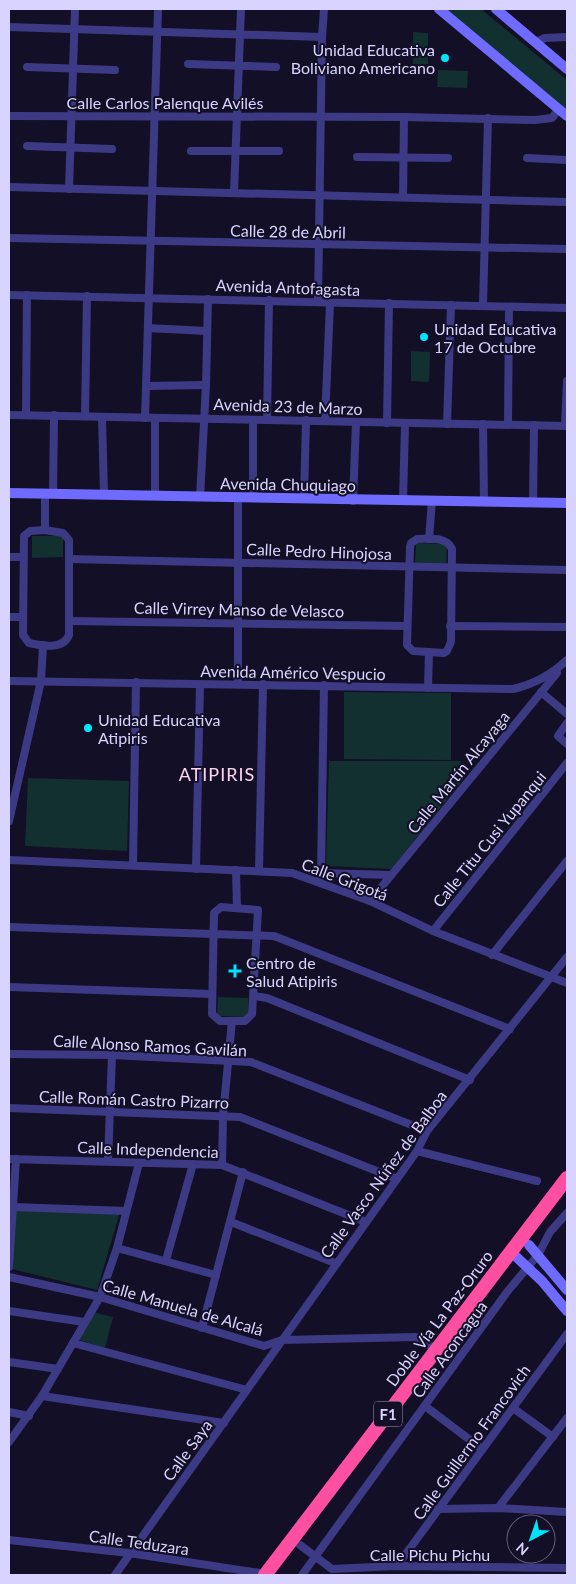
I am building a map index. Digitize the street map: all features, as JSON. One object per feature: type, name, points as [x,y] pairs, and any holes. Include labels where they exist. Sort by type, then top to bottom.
[{"type":"highway","name":"Doble Vía La Paz-Oruro","points":[[270,1575],[300,1545],[520,1259],[567,1178]]},
{"type":"highway","name":"Doble Vía La Paz-Oruro","points":[[270,1575],[436,1350],[520,1259],[533,1250],[567,1194]]},
{"type":"street","points":[[69,189],[76,9]]},
{"type":"street","points":[[145,418],[158,9]]},
{"type":"street","points":[[234,193],[241,9]]},
{"type":"street","points":[[318,302],[324,9]]},
{"type":"street","points":[[439,9],[567,116]]},
{"type":"street","points":[[496,9],[567,69]]},
{"type":"street","points":[[9,27],[322,37]]},
{"type":"street","points":[[536,42],[544,38],[567,37]]},
{"type":"street","points":[[188,64],[276,67]]},
{"type":"street","points":[[27,67],[115,70]]},
{"type":"street","name":"Calle Carlos Palenque Avilés","points":[[9,116],[154,115],[544,120],[552,118],[559,109]]},
{"type":"street","points":[[403,197],[404,117]]},
{"type":"street","points":[[483,306],[488,118]]},
{"type":"street","points":[[27,146],[71,146],[112,149]]},
{"type":"street","points":[[191,151],[279,151]]},
{"type":"street","points":[[357,156],[448,158]]},
{"type":"street","points":[[527,158],[567,160]]},
{"type":"street","points":[[9,187],[567,202]]},
{"type":"street","name":"Calle 28 de Abril","points":[[9,238],[567,249]]},
{"type":"street","name":"Avenida Antofagasta","points":[[9,295],[567,308]]},
{"type":"street","points":[[26,415],[27,295]]},
{"type":"street","points":[[85,416],[87,296]]},
{"type":"street","points":[[200,497],[208,299]]},
{"type":"street","points":[[266,420],[269,300]]},
{"type":"street","points":[[325,420],[330,303]]},
{"type":"street","points":[[387,423],[389,303]]},
{"type":"street","points":[[447,424],[451,305]]},
{"type":"street","points":[[508,424],[510,307]]},
{"type":"street","points":[[148,328],[206,330]]},
{"type":"street","points":[[566,426],[567,381]]},
{"type":"street","points":[[146,386],[206,385]]},
{"type":"street","name":"Avenida 23 de Marzo","points":[[9,415],[566,426]]},
{"type":"street","points":[[45,530],[54,415]]},
{"type":"street","points":[[102,417],[104,494]]},
{"type":"street","points":[[155,418],[155,495]]},
{"type":"street","points":[[253,420],[253,498]]},
{"type":"street","points":[[304,499],[306,420]]},
{"type":"street","points":[[353,500],[356,422]]},
{"type":"street","points":[[403,501],[405,424]]},
{"type":"street","points":[[484,424],[484,501]]},
{"type":"street","points":[[533,502],[534,425]]},
{"type":"street","name":"Avenida Chuquiago","points":[[9,493],[567,503]]},
{"type":"street","points":[[238,497],[238,684]]},
{"type":"street","points":[[429,539],[432,501]]},
{"type":"street","points":[[30,531],[58,531],[66,535],[69,545],[69,635],[64,642],[57,646],[29,643],[24,639],[22,557],[24,536],[30,531]]},
{"type":"street","points":[[429,539],[442,540],[450,544],[452,549],[451,642],[447,651],[429,652],[409,649],[407,646],[408,568],[411,543],[417,540],[429,539]]},
{"type":"street","points":[[9,557],[22,557]]},
{"type":"street","name":"Calle Pedro Hinojosa","points":[[69,559],[451,569],[567,570]]},
{"type":"street","points":[[9,617],[23,617]]},
{"type":"street","name":"Calle Virrey Manso de Velasco","points":[[70,621],[407,626]]},
{"type":"street","points":[[450,626],[567,627]]},
{"type":"street","points":[[9,821],[41,681],[43,645]]},
{"type":"street","points":[[428,688],[429,652]]},
{"type":"street","name":"Avenida Américo Vespucio","points":[[9,681],[514,689],[530,686],[544,678],[567,660]]},
{"type":"street","name":"Calle Martín Alcayaga","points":[[370,901],[567,660]]},
{"type":"street","points":[[133,864],[136,682]]},
{"type":"street","points":[[259,871],[263,684]]},
{"type":"street","points":[[196,869],[200,685]]},
{"type":"street","points":[[324,685],[319,877],[391,875]]},
{"type":"street","points":[[542,692],[567,714]]},
{"type":"street","points":[[567,723],[558,736],[567,744]]},
{"type":"street","name":"Calle Titu Cusi Yupanqui","points":[[433,932],[567,763]]},
{"type":"street","name":"Calle Grigotá","points":[[9,860],[133,864],[292,873],[319,877],[433,932],[567,983]]},
{"type":"street","points":[[492,954],[567,861]]},
{"type":"street","points":[[236,870],[236,908]]},
{"type":"street","points":[[221,907],[236,908],[258,910],[254,996],[250,1018],[245,1021],[220,1021],[214,1018],[212,994],[213,934],[216,910],[221,907]]},
{"type":"street","points":[[9,927],[274,936],[510,1030]]},
{"type":"street","name":"Calle Vasco Núñez de Balboa","points":[[282,1340],[335,1263],[397,1180],[417,1151],[427,1131],[567,958]]},
{"type":"street","points":[[9,987],[212,994]]},
{"type":"street","points":[[254,996],[267,998],[470,1080]]},
{"type":"street","points":[[222,1165],[223,1116],[232,1021]]},
{"type":"street","name":"Calle Alonso Ramos Gavilán","points":[[9,1054],[112,1055],[250,1062],[427,1131]]},
{"type":"street","points":[[108,1161],[112,1055]]},
{"type":"street","name":"Calle Román Castro Pizarro","points":[[9,1108],[240,1117],[397,1180]]},
{"type":"street","points":[[417,1151],[537,1181]]},
{"type":"street","points":[[9,1267],[13,1207],[13,1159]]},
{"type":"street","name":"Calle Independencia","points":[[13,1159],[222,1165],[366,1222]]},
{"type":"street","points":[[9,1442],[42,1396],[100,1297],[117,1248],[139,1163]]},
{"type":"street","points":[[166,1260],[193,1164]]},
{"type":"street","points":[[202,1328],[243,1172]]},
{"type":"street","points":[[13,1207],[126,1211]]},
{"type":"street","points":[[567,1213],[533,1250],[567,1290]]},
{"type":"street","points":[[231,1222],[335,1263]]},
{"type":"street","points":[[117,1248],[216,1275]]},
{"type":"street","points":[[520,1259],[567,1311]]},
{"type":"street","name":"Calle Aconcagua","points":[[302,1575],[507,1292],[520,1259]]},
{"type":"street","name":"Calle Manuela de Alcalá","points":[[9,1277],[100,1297],[264,1346],[282,1340],[416,1337],[436,1350]]},
{"type":"street","points":[[9,1310],[84,1322]]},
{"type":"street","name":"Calle Guillermo Francovich","points":[[397,1566],[567,1334]]},
{"type":"street","name":"Calle Saya","points":[[115,1575],[282,1340]]},
{"type":"street","points":[[73,1343],[247,1390]]},
{"type":"street","points":[[9,1362],[58,1369]]},
{"type":"street","points":[[42,1396],[224,1423]]},
{"type":"street","points":[[425,1406],[482,1450]]},
{"type":"street","points":[[513,1408],[553,1437]]},
{"type":"street","points":[[9,1412],[29,1416]]},
{"type":"street","points":[[498,1508],[567,1418]]},
{"type":"street","points":[[438,1509],[498,1508],[567,1512]]},
{"type":"street","name":"Calle Teduzara","points":[[9,1540],[129,1553],[270,1575]]},
{"type":"street","name":"Calle Pichu Pichu","points":[[300,1545],[332,1569],[397,1566],[492,1572],[544,1572],[567,1568]]},
{"type":"street","points":[[216,1575],[222,1567]]},
{"type":"street","points":[[436,1567],[436,1575]]},
{"type":"green space","points":[[446,9],[481,9],[567,80],[567,110]]},
{"type":"green space","points":[[413,32],[428,33],[428,64],[413,64]]},
{"type":"green space","points":[[438,70],[468,71],[467,88],[437,87]]},
{"type":"green space","points":[[411,351],[430,352],[429,382],[411,381]]},
{"type":"green space","points":[[32,536],[63,536],[63,557],[32,558]]},
{"type":"green space","points":[[416,543],[447,544],[446,564],[415,564]]},
{"type":"green space","points":[[344,692],[451,693],[451,760],[344,759]]},
{"type":"green space","points":[[329,761],[460,761],[465,777],[391,869],[326,866]]},
{"type":"green space","points":[[28,778],[129,781],[127,851],[25,846]]},
{"type":"green space","points":[[218,997],[248,998],[248,1017],[217,1016]]},
{"type":"green space","points":[[16,1210],[120,1212],[97,1290],[12,1269]]},
{"type":"green space","points":[[92,1312],[113,1317],[105,1348],[76,1339]]},
{"type":"place","name":"Unidad Educativa Boliviano Americano","points":[[445,58]]},
{"type":"place","name":"Unidad Educativa 17 de Octubre","points":[[424,337]]},
{"type":"place","name":"Unidad Educativa Atipiris","points":[[88,728]]},
{"type":"place","name":"Centro de Salud Atipiris","points":[[235,971]]},
{"type":"district","name":"ATIPIRIS","points":[[217,774]]}]
